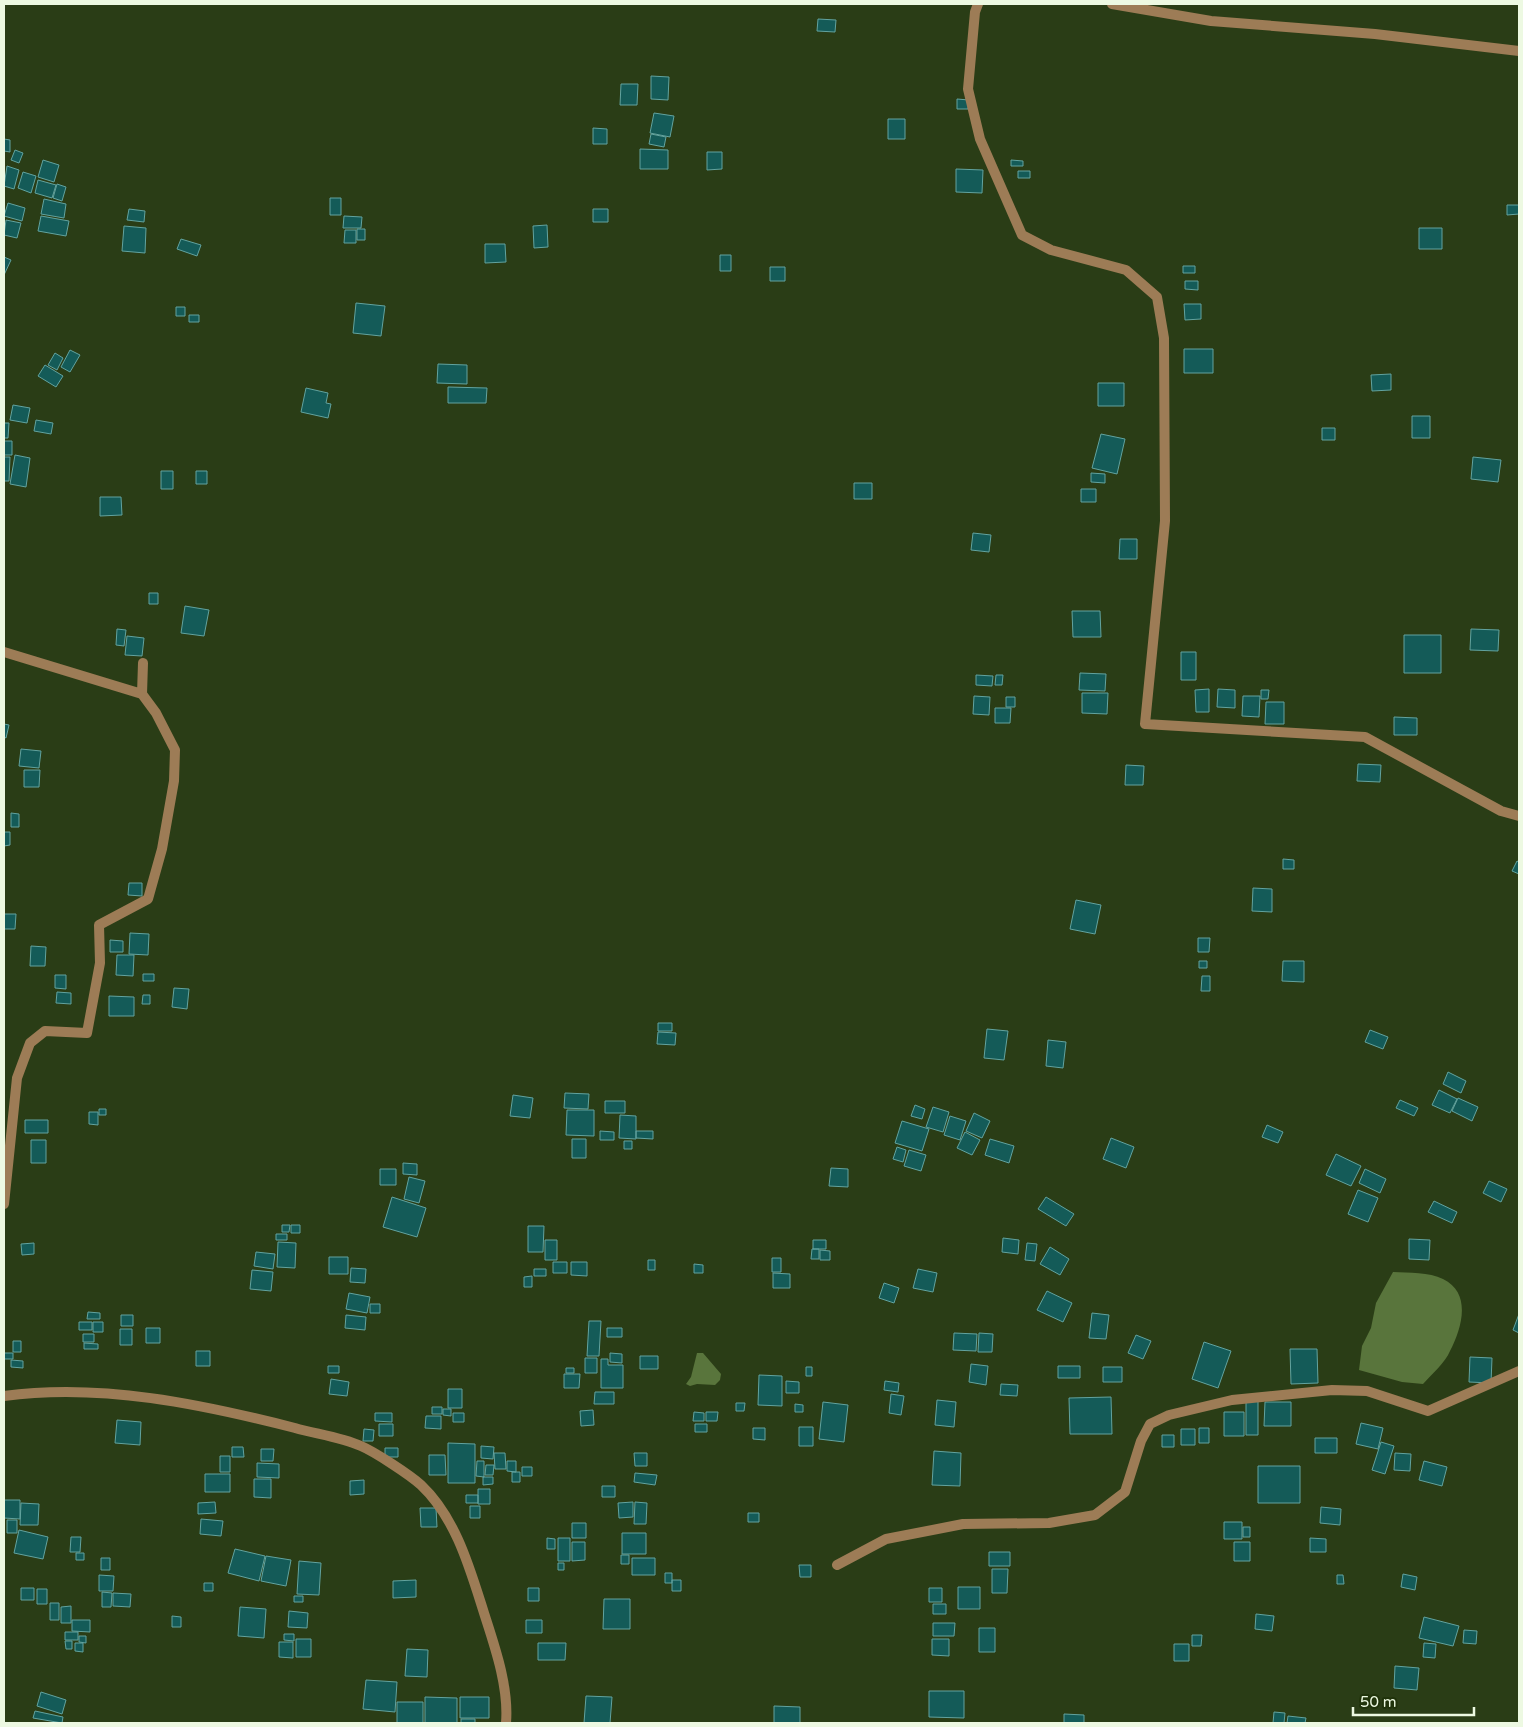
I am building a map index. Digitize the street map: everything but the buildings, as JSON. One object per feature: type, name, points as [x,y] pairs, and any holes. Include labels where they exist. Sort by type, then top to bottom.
[{"type":"street","points":[[978,4],[975,12],[968,89],[980,139],[1022,235],[1051,250],[1126,270],[1157,298],[1164,338],[1165,521],[1145,724],[1365,737],[1501,811],[1519,816]]},
{"type":"street","points":[[1112,4],[1211,21],[1376,34],[1519,51]]},
{"type":"street","points":[[4,652],[142,694],[156,713],[175,750],[174,781],[160,858],[148,900],[99,926],[100,963],[87,1033],[45,1031],[30,1043],[17,1078],[4,1204]]},
{"type":"street","points":[[142,694],[143,663]]},
{"type":"street","points":[[837,1565],[886,1539],[963,1524],[1049,1523],[1095,1516],[1125,1492],[1141,1441],[1150,1424],[1169,1414],[1232,1400],[1332,1390],[1366,1391],[1428,1410],[1519,1371]]},
{"type":"street","points":[[4,1396],[37,1393],[151,1397],[273,1422],[361,1446],[376,1455],[420,1484],[439,1504],[467,1559],[494,1644],[508,1707],[506,1723]]},
{"type":"shaded area","points":[[1393,1272],[1425,1274],[1443,1279],[1452,1285],[1458,1293],[1461,1302],[1461,1322],[1448,1355],[1423,1384],[1402,1382],[1359,1370],[1362,1346],[1371,1328],[1376,1303]]},
{"type":"shaded area","points":[[697,1353],[703,1353],[721,1374],[720,1380],[715,1385],[697,1384],[690,1386],[686,1384],[691,1377]]}]
